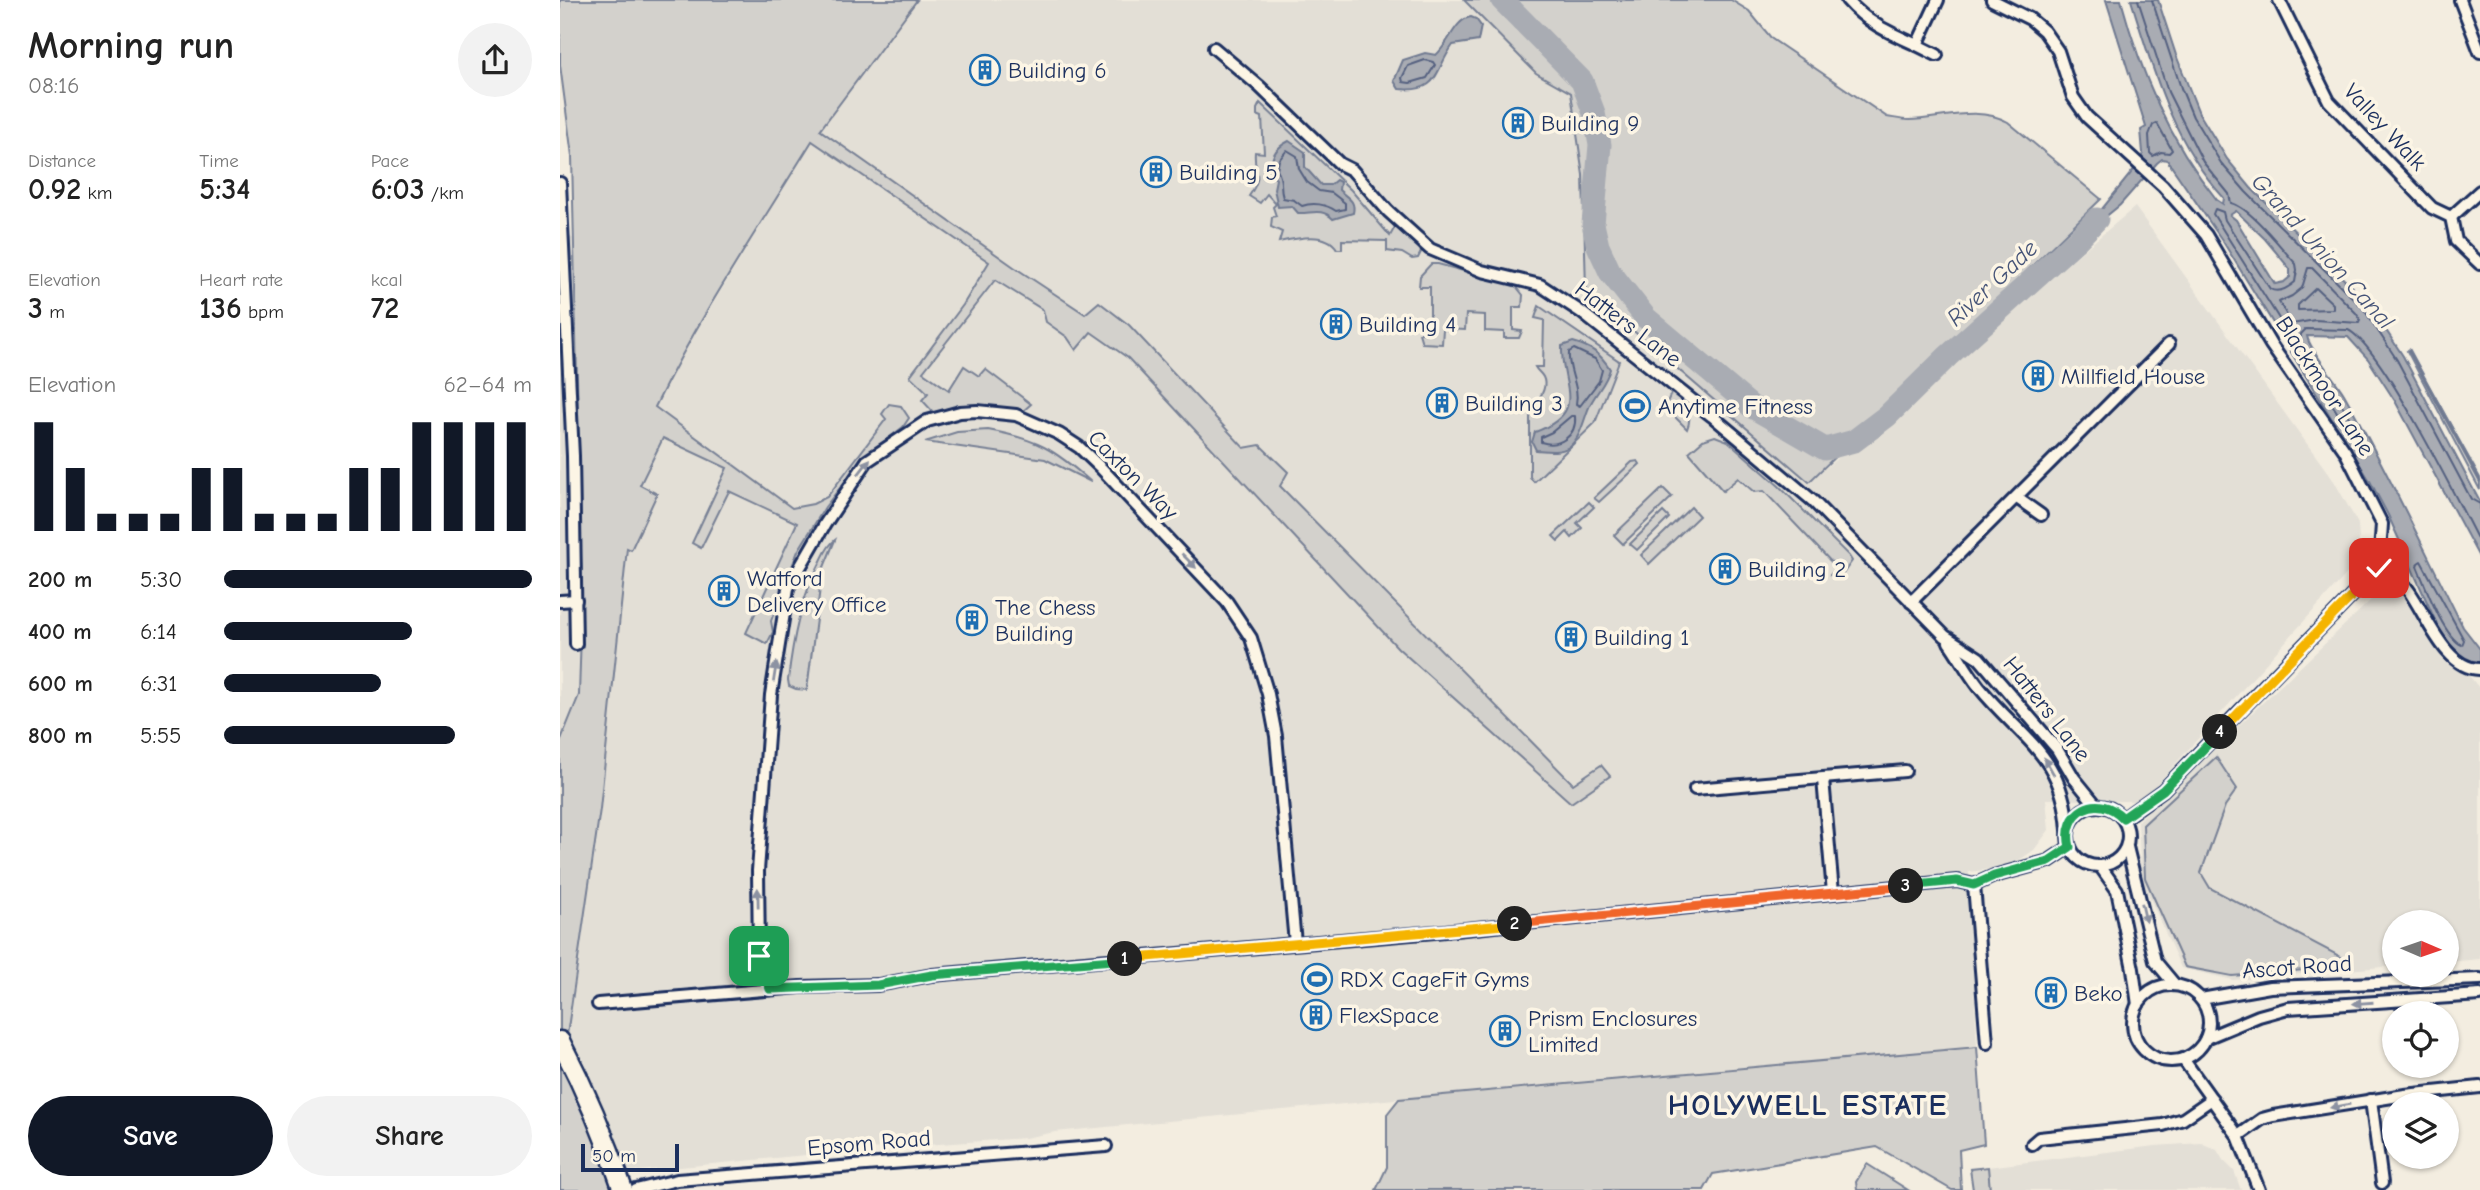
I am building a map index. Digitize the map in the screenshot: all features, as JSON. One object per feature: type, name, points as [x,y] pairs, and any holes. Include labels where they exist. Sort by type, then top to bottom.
[{"type":"main road","points":[[560,1041],[606,1141],[623,1190]]},
{"type":"street","points":[[1847,0],[1859,15],[1877,27],[1937,55]]},
{"type":"street","points":[[1917,46],[1938,0]]},
{"type":"street","name":"Blackmoor Lane","points":[[1992,0],[2030,19],[2053,41],[2073,97],[2087,117],[2163,186],[2206,235],[2271,345],[2346,451],[2382,524],[2379,568]]},
{"type":"street","name":"Valley Walk","points":[[2279,0],[2329,101],[2432,208],[2451,217]]},
{"type":"street","points":[[2460,0],[2480,52]]},
{"type":"street","name":"Hatters Lane","points":[[1214,48],[1259,86],[1340,164],[1352,170],[1388,211],[1430,249],[1482,271],[1540,285],[1581,312],[1712,416],[1813,501],[1945,636],[1979,658],[2057,749],[2074,778],[2096,806]]},
{"type":"street","points":[[560,183],[572,416],[576,644]]},
{"type":"street","points":[[2480,191],[2451,217],[2456,241],[2480,264]]},
{"type":"street","points":[[1911,602],[2169,344]]},
{"type":"street","name":"Caxton Way","points":[[770,989],[759,956],[758,871],[771,695],[788,588],[825,524],[867,461],[927,421],[977,411],[1016,415],[1059,434],[1079,447],[1197,568],[1227,602],[1251,638],[1268,694],[1276,736],[1295,943]]},
{"type":"street","points":[[2017,498],[2041,515]]},
{"type":"street","points":[[2123,818],[2163,790],[2379,568],[2406,587],[2428,627],[2458,662],[2477,669]]},
{"type":"street","points":[[560,601],[576,600]]},
{"type":"street","points":[[1945,636],[1978,686],[2032,741],[2048,762],[2066,806],[2070,847],[2082,862],[2100,866],[2116,861],[2127,847]]},
{"type":"street","points":[[1695,789],[1905,771]]},
{"type":"street","points":[[1823,779],[1833,893]]},
{"type":"street","points":[[2068,830],[2082,809],[2109,807],[2123,818],[2129,834],[2127,847],[2155,961],[2175,985]]},
{"type":"street","points":[[598,1004],[770,989],[878,985],[932,975],[1409,934],[1957,881],[1974,885],[1994,876],[2049,861],[2070,847]]},
{"type":"street","points":[[2100,866],[2117,890],[2138,1005],[2134,1027],[2137,1039],[2145,1050],[2165,1060],[2183,1059],[2198,1049],[2206,1038],[2209,1017],[2201,999],[2188,988],[2164,985],[2152,990],[2138,1005]]},
{"type":"street","points":[[1974,885],[1987,1042]]},
{"type":"street","name":"Ascot Road","points":[[2201,999],[2270,987],[2480,979]]},
{"type":"street","name":"Ascot Road","points":[[2206,1038],[2259,1016],[2288,1008],[2480,995]]},
{"type":"street","points":[[2183,1059],[2238,1136],[2259,1190]]},
{"type":"street","points":[[2238,1136],[2262,1119],[2371,1100],[2480,1087]]},
{"type":"street","points":[[2032,1144],[2039,1138],[2163,1125],[2183,1119],[2212,1099]]},
{"type":"street","points":[[2371,1100],[2382,1183]]},
{"type":"street","name":"Epsom Road","points":[[636,1190],[677,1180],[1106,1146]]},
{"type":"shaded area","points":[[560,0],[917,0],[820,130],[1085,314],[1099,302],[1129,325],[1244,448],[1260,445],[1288,472],[1280,486],[1573,784],[1601,765],[1610,776],[1571,803],[1398,648],[1128,358],[1091,332],[1076,350],[1067,337],[1046,322],[1043,310],[995,280],[923,372],[949,390],[964,366],[979,376],[985,369],[1031,404],[1022,412],[934,413],[922,400],[928,393],[910,376],[963,305],[989,262],[812,141],[710,306],[655,407],[792,508],[813,504],[827,497],[886,419],[882,414],[889,404],[901,406],[909,418],[903,427],[864,457],[825,507],[798,551],[771,621],[773,632],[767,644],[746,633],[797,523],[729,491],[701,548],[692,543],[727,468],[663,438],[640,485],[657,494],[631,550],[627,548],[600,809],[566,1042],[560,1053],[560,742],[579,695],[582,600],[572,156],[560,65]]},
{"type":"shaded area","points":[[917,0],[1464,0],[1536,73],[1571,93],[1583,175],[1809,482],[2135,207],[2334,481],[2358,524],[2360,559],[2149,793],[2134,801],[2046,799],[2049,830],[2034,850],[2009,867],[1969,872],[1977,1047],[1508,1088],[1055,1132],[1025,1138],[868,1149],[629,1172],[566,1042],[600,809],[638,442],[672,372],[811,141]]},
{"type":"shaded area","points":[[1464,0],[1731,0],[1749,11],[1772,39],[1887,117],[1909,120],[1985,114],[1997,117],[2008,122],[2101,199],[1809,482],[1586,290],[1583,175],[1571,93],[1536,73]]},
{"type":"shaded area","points":[[1260,103],[1351,190],[1390,236],[1396,225],[1418,246],[1421,252],[1418,258],[1412,259],[1402,253],[1387,251],[1387,241],[1342,240],[1342,249],[1337,249],[1332,243],[1319,238],[1279,242],[1282,232],[1271,227],[1272,217],[1276,216],[1273,207],[1276,204],[1267,194],[1260,203],[1249,196],[1257,178],[1255,152],[1264,153],[1262,117],[1257,115]]},
{"type":"shaded area","points":[[560,236],[573,238],[582,600],[579,695],[560,742]]},
{"type":"shaded area","points":[[1431,264],[1515,285],[1523,295],[1522,307],[1513,307],[1513,330],[1522,331],[1519,338],[1504,338],[1504,332],[1485,331],[1485,315],[1466,314],[1465,330],[1443,329],[1442,344],[1422,343],[1419,333],[1430,333],[1430,287],[1419,287],[1420,276]]},
{"type":"shaded area","points":[[1539,306],[1619,361],[1595,423],[1534,482],[1530,477],[1530,417],[1545,382],[1535,367],[1543,367],[1544,320],[1535,318]]},
{"type":"shaded area","points":[[2409,350],[2480,478],[2480,490],[2407,351]]},
{"type":"shaded area","points":[[1672,391],[1681,399],[1689,413],[1687,429],[1665,407]]},
{"type":"shaded area","points":[[988,430],[1020,437],[1044,447],[1091,482],[1045,459],[925,442],[957,432]]},
{"type":"shaded area","points":[[1715,436],[1728,441],[1779,486],[1849,556],[1852,561],[1842,575],[1835,578],[1830,575],[1837,568],[1764,491],[1754,492],[1738,478],[1723,491],[1689,452],[1703,440]]},
{"type":"shaded area","points":[[1638,461],[1640,464],[1599,502],[1594,498],[1632,462]]},
{"type":"shaded area","points":[[1663,488],[1672,497],[1623,544],[1614,535]]},
{"type":"shaded area","points":[[1589,502],[1594,507],[1577,523],[1582,528],[1572,538],[1567,532],[1558,541],[1553,536]]},
{"type":"shaded area","points":[[1691,507],[1699,516],[1649,564],[1641,555]]},
{"type":"shaded area","points":[[1663,512],[1669,518],[1637,550],[1630,544]]},
{"type":"shaded area","points":[[835,540],[822,572],[807,690],[796,689],[789,686],[788,680],[798,620],[813,577],[826,551]]},
{"type":"shaded area","points":[[2391,581],[2480,689],[2480,959],[2459,961],[2459,910],[2382,910],[2382,967],[2233,980],[2181,968],[2141,878],[2138,821]]},
{"type":"shaded area","points":[[2216,757],[2237,789],[2225,806],[2201,873],[2210,888],[2345,959],[2339,967],[2232,976],[2185,967],[2145,878],[2143,825]]},
{"type":"shaded area","points":[[1977,1047],[1984,1144],[1959,1150],[1961,1190],[1952,1190],[1877,1147],[1713,1174],[1704,1190],[1376,1190],[1387,1167],[1387,1114],[1399,1099]]},
{"type":"shaded area","points":[[560,1068],[578,1090],[623,1190],[560,1190]]},
{"type":"shaded area","points":[[2201,1143],[2217,1150],[2234,1171],[2241,1190],[1990,1190],[1988,1167],[2155,1146]]},
{"type":"shaded area","points":[[1867,1164],[1908,1190],[1857,1190],[1856,1182]]},
{"type":"shaded area","points":[[1988,1167],[1990,1190],[1973,1190],[1970,1169]]},
{"type":"water","points":[[2106,0],[2121,0],[2158,105],[2185,154],[2217,200],[2223,204],[2224,198],[2191,154],[2167,105],[2131,0],[2158,0],[2199,113],[2227,159],[2251,188],[2368,303],[2403,356],[2480,502],[2480,559],[2395,401],[2368,359],[2348,337],[2307,336],[2312,348],[2344,394],[2463,627],[2480,649],[2480,674],[2449,645],[2439,629],[2370,481],[2222,240],[2167,160],[2162,159],[2157,163],[2120,205],[2077,240],[2140,162],[2143,153],[2141,130],[2146,127]],"holes":[[[2236,211],[2265,239],[2290,269],[2290,277],[2284,282],[2275,284],[2236,220],[2230,215]]]},
{"type":"water","points":[[1471,17],[1481,26],[1478,41],[1453,45],[1429,84],[1412,89],[1399,89],[1394,81],[1403,60],[1425,53],[1436,55],[1456,27]]},
{"type":"water","points":[[1289,141],[1305,152],[1305,167],[1321,185],[1330,185],[1336,180],[1340,182],[1339,190],[1352,202],[1353,213],[1333,219],[1320,212],[1298,213],[1292,206],[1278,207],[1274,189],[1276,179],[1270,173],[1276,150]]},
{"type":"water","points":[[1573,342],[1599,355],[1610,369],[1573,443],[1561,450],[1536,450],[1532,442],[1535,432],[1552,424],[1567,406],[1562,346]]},
{"type":"waterway","name":"River Gade","points":[[1502,0],[1582,81],[1594,113],[1600,145],[1593,224],[1598,246],[1610,272],[1646,318],[1752,407],[1825,449],[1854,441],[1887,416],[2097,219]]},
{"type":"waterway","points":[[2409,350],[2480,481]]},
{"type":"place","name":"Building 6","points":[[985,70]]},
{"type":"place","name":"Building 9","points":[[1518,123]]},
{"type":"place","name":"Building 5","points":[[1156,172]]},
{"type":"place","name":"Building 4","points":[[1336,324]]},
{"type":"place","name":"Millfield House","points":[[2038,376]]},
{"type":"place","name":"Building 3","points":[[1442,403]]},
{"type":"place","name":"Anytime Fitness","points":[[1635,406]]},
{"type":"place","name":"Building 2","points":[[1725,569]]},
{"type":"place","name":"Watford Delivery Office","points":[[724,591]]},
{"type":"place","name":"The Chess Building","points":[[972,620]]},
{"type":"place","name":"Building 1","points":[[1571,637]]},
{"type":"place","name":"RDX CageFit Gyms","points":[[1317,979]]},
{"type":"place","name":"Beko","points":[[2051,993]]},
{"type":"place","name":"FlexSpace","points":[[1316,1015]]},
{"type":"place","name":"Prism Enclosures Limited","points":[[1505,1031]]},
{"type":"district","name":"HOLYWELL ESTATE","points":[[1808,1105]]},
{"type":"route","points":[[759,956],[770,989],[878,985],[932,975],[1370,938],[1957,881],[1974,885],[1994,876],[2049,861],[2070,847],[2068,830],[2082,809],[2100,805],[2109,807],[2123,818],[2163,790],[2379,568]]},
{"type":"water label","name":"Grand Union Canal","points":[[2323,251]]}]
